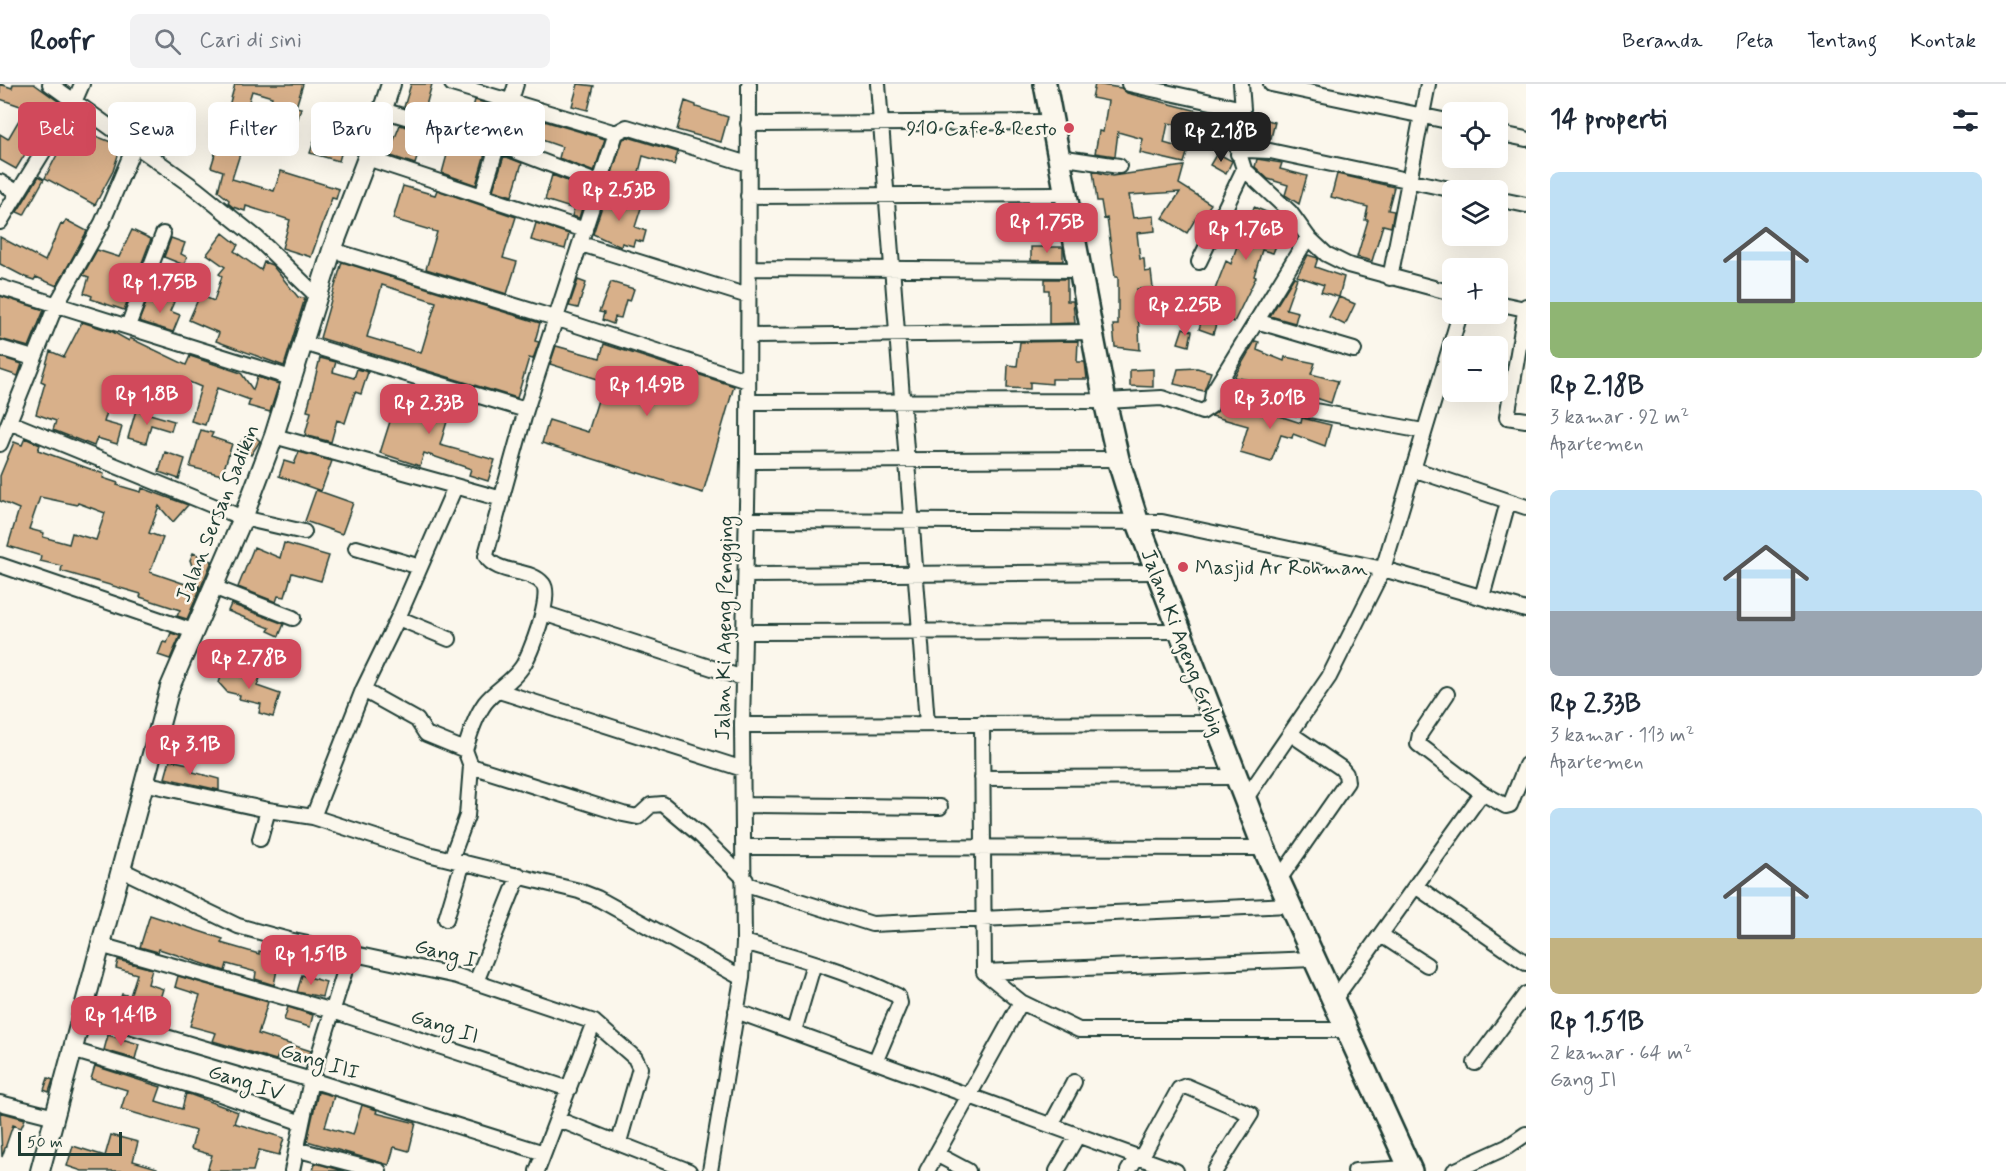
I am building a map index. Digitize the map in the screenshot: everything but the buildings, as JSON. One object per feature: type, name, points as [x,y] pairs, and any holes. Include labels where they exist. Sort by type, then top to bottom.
[{"type":"main road","name":"Jalan Sersan Sadikin","points":[[385,102],[391,84]]},
{"type":"main road","name":"Jalan Ki Ageng Gribig","points":[[1045,84],[1105,401],[1118,459],[1137,520],[1244,801],[1288,904],[1410,1170]]},
{"type":"main road","name":"Jalan Sersan Sadikin","points":[[40,1171],[170,687],[243,519],[274,436],[332,250],[367,158]]},
{"type":"street","points":[[50,84],[108,125]]},
{"type":"street","points":[[0,222],[75,100],[82,84]]},
{"type":"street","points":[[452,84],[511,102],[516,84]]},
{"type":"street","name":"Jalan Ki Ageng Pengging","points":[[710,1171],[742,978],[744,942],[746,882],[742,724],[748,461],[748,84]]},
{"type":"street","points":[[878,84],[927,723]]},
{"type":"street","points":[[1129,84],[1243,109]]},
{"type":"street","points":[[1240,84],[1243,109],[1237,139],[1238,154],[1244,169],[1290,212],[1308,237],[1336,261],[1390,278],[1442,291]]},
{"type":"street","points":[[1271,84],[1442,120]]},
{"type":"street","points":[[1390,278],[1428,84]]},
{"type":"street","points":[[545,112],[616,133]]},
{"type":"street","points":[[748,124],[1052,122]]},
{"type":"street","points":[[446,919],[467,816],[471,766],[465,750],[486,702],[522,667],[543,613],[546,594],[544,584],[534,578],[494,564],[486,555],[526,410],[616,133],[627,127],[748,164]]},
{"type":"street","points":[[1508,135],[1526,139]]},
{"type":"street","points":[[1238,154],[1247,150],[1270,151],[1442,188]]},
{"type":"street","points":[[130,156],[102,223],[56,305],[4,432],[243,519],[304,532]]},
{"type":"street","points":[[150,156],[257,238],[318,297]]},
{"type":"street","points":[[482,196],[494,156]]},
{"type":"street","points":[[528,156],[601,184]]},
{"type":"street","points":[[1059,157],[1119,166]]},
{"type":"street","points":[[367,158],[482,196],[583,237],[748,296]]},
{"type":"street","points":[[1199,262],[1244,169]]},
{"type":"street","points":[[0,182],[17,192]]},
{"type":"street","points":[[748,196],[1067,194]]},
{"type":"street","points":[[1508,202],[1526,206]]},
{"type":"street","points":[[128,326],[164,234]]},
{"type":"street","points":[[748,402],[1105,401],[1162,398],[1203,412],[1212,406],[1213,392],[1308,237]]},
{"type":"street","points":[[332,250],[555,318],[748,381]]},
{"type":"street","points":[[749,268],[1082,270]]},
{"type":"street","points":[[0,287],[291,378]]},
{"type":"street","points":[[1508,305],[1526,308],[1507,417],[1526,420]]},
{"type":"street","points":[[1256,321],[1354,350]]},
{"type":"street","points":[[1244,801],[1329,677],[1383,569],[1457,324]]},
{"type":"street","points":[[748,336],[1093,332]]},
{"type":"street","points":[[303,343],[526,410]]},
{"type":"street","points":[[0,348],[33,358]]},
{"type":"street","points":[[1213,392],[1423,431]]},
{"type":"street","points":[[274,436],[502,500]]},
{"type":"street","points":[[748,461],[907,462],[1118,459]]},
{"type":"street","points":[[1413,469],[1526,507]]},
{"type":"street","points":[[313,817],[363,690],[398,618],[455,487]]},
{"type":"street","points":[[1482,597],[1508,502]]},
{"type":"street","points":[[747,520],[1137,520],[1162,522],[1383,569],[1526,610]]},
{"type":"street","points":[[356,548],[420,567]]},
{"type":"street","points":[[0,565],[193,631]]},
{"type":"street","points":[[746,575],[1156,572]]},
{"type":"street","points":[[213,587],[293,618]]},
{"type":"street","points":[[543,613],[743,678]]},
{"type":"street","points":[[398,618],[449,639]]},
{"type":"street","points":[[745,632],[1179,631]]},
{"type":"street","points":[[363,690],[417,720],[426,734],[465,750]]},
{"type":"street","points":[[499,691],[743,769]]},
{"type":"street","points":[[1447,694],[1420,735],[1418,744],[1482,793],[1506,806],[1510,805],[1526,765]]},
{"type":"street","points":[[982,723],[984,972],[1021,1002],[1079,1030],[1347,1030]]},
{"type":"street","points":[[742,724],[1214,723]]},
{"type":"street","points":[[1278,881],[1347,782],[1346,774],[1341,768],[1291,734]]},
{"type":"street","points":[[471,766],[633,817],[641,815],[655,803],[663,804],[700,835],[746,882],[872,924],[1288,904]]},
{"type":"street","points":[[982,778],[1235,777]]},
{"type":"street","points":[[143,783],[268,810],[313,817],[457,860],[597,898],[742,978]]},
{"type":"street","points":[[1333,1001],[1482,793]]},
{"type":"street","points":[[743,805],[940,807]]},
{"type":"street","points":[[260,839],[268,810]]},
{"type":"street","points":[[745,847],[1264,848]]},
{"type":"street","name":"Gang I","points":[[120,869],[238,926],[289,940],[422,967],[476,982],[594,1022],[635,1058],[640,1068],[619,1142]]},
{"type":"street","points":[[476,982],[519,875]]},
{"type":"street","points":[[1416,887],[1526,963]]},
{"type":"street","points":[[1381,936],[1426,965]]},
{"type":"street","points":[[744,942],[870,982],[898,996],[900,1003],[876,1060]]},
{"type":"street","name":"Gang II","points":[[100,945],[333,1011],[569,1089]]},
{"type":"street","points":[[292,1171],[311,1080],[351,951]]},
{"type":"street","points":[[984,972],[1313,959]]},
{"type":"street","points":[[794,1031],[814,963]]},
{"type":"street","points":[[1475,1063],[1526,994]]},
{"type":"street","points":[[927,1171],[1021,1002]]},
{"type":"street","points":[[736,1011],[1176,1171]]},
{"type":"street","name":"Gang III","points":[[82,1012],[311,1080],[544,1153]]},
{"type":"street","points":[[537,1171],[594,1022]]},
{"type":"street","name":"Gang IV","points":[[72,1050],[217,1094],[302,1123]]},
{"type":"street","points":[[1051,1125],[1074,1082]]},
{"type":"street","points":[[1128,1171],[1139,1158],[1179,1089],[1186,1086],[1251,1114],[1215,1171]]},
{"type":"street","points":[[0,1103],[55,1117]]},
{"type":"street","points":[[557,1119],[689,1171]]},
{"type":"street","points":[[1454,1171],[1507,1147],[1526,1134]]},
{"type":"street","points":[[1057,1171],[1078,1135]]},
{"type":"street","points":[[298,1150],[379,1171]]},
{"type":"street","points":[[936,1154],[968,1171]]},
{"type":"street","points":[[1355,1171],[1410,1170]]},
{"type":"place","name":"910 Cafe & Resto","points":[[1069,128]]},
{"type":"place","name":"Masjid Ar Rohman","points":[[1183,567]]}]
